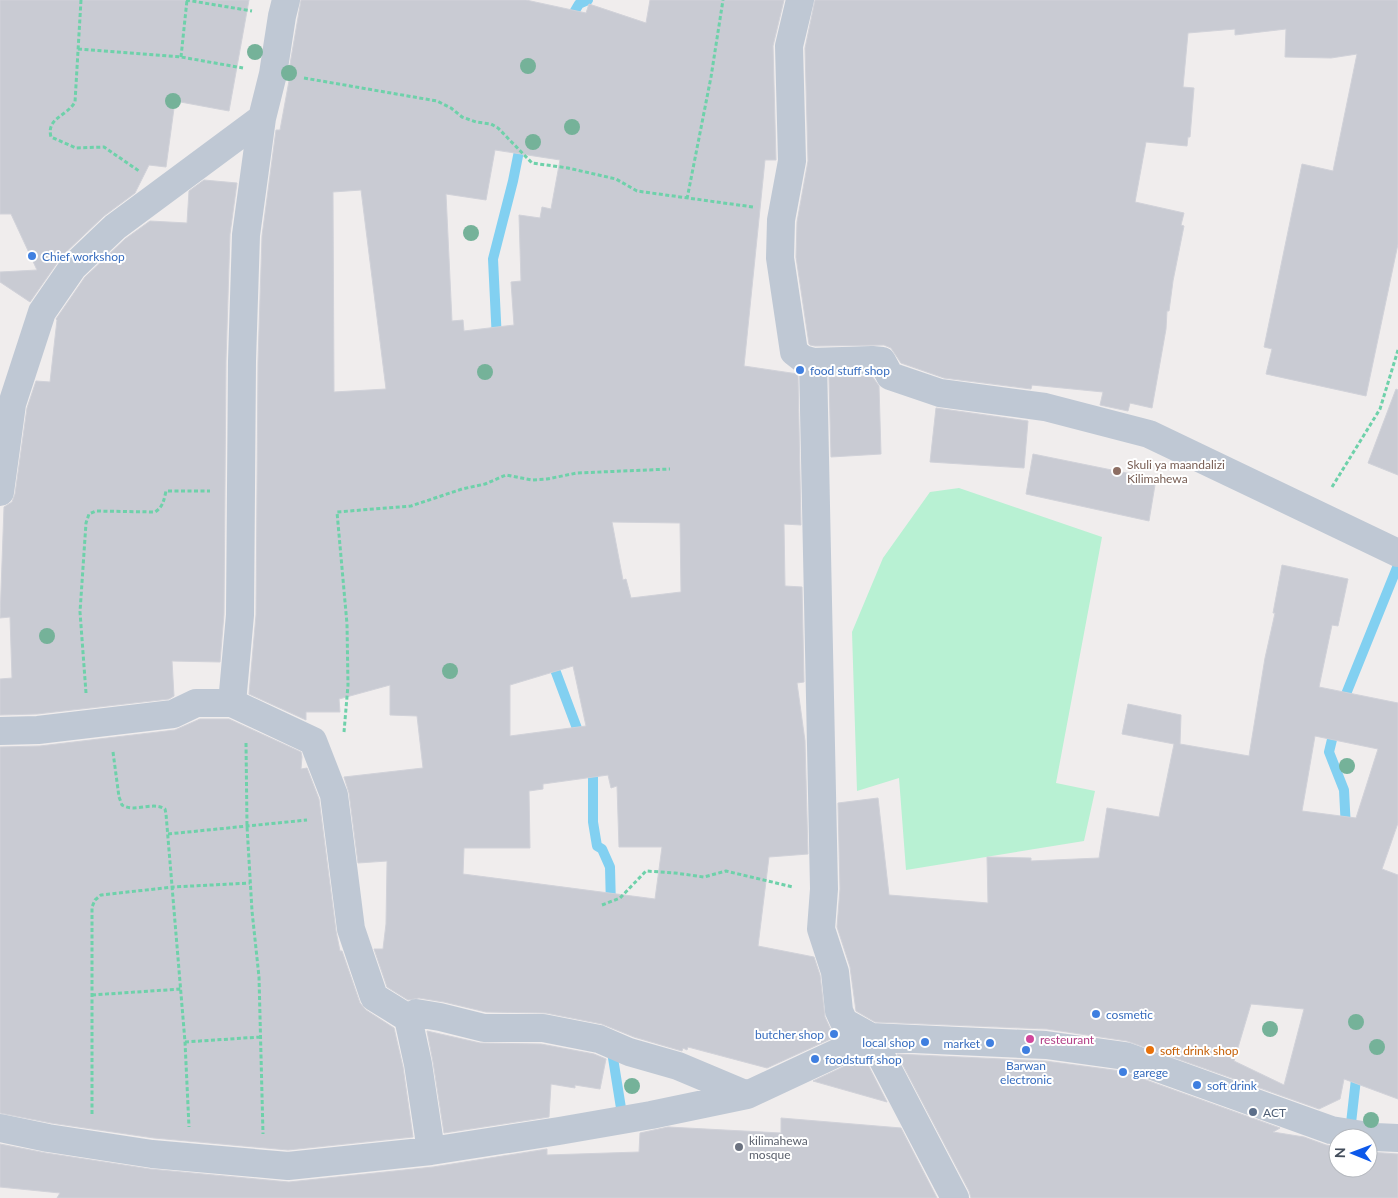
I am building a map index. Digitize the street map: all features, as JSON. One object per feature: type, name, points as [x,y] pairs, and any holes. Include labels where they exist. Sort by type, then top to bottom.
[{"type":"street","points":[[800,0],[789,46],[792,161],[780,220],[780,258],[794,352],[803,359],[813,362],[882,361],[890,376],[940,393],[1045,407],[1149,434],[1390,549]]},
{"type":"street","points":[[239,707],[242,361],[246,235],[262,118],[273,74],[284,8]]},
{"type":"street","points":[[0,492],[12,404],[42,312],[73,267],[115,227],[262,118]]},
{"type":"street","points":[[813,362],[824,890],[821,929],[836,972],[839,1011],[844,1022],[871,1037],[1046,1045],[1125,1056],[1331,1130],[1359,1135],[1398,1138]]},
{"type":"street","points":[[0,731],[38,730],[172,714],[196,703],[239,707],[313,741],[334,795],[351,930],[374,997],[408,1018],[418,1064],[431,1151]]},
{"type":"street","points":[[408,1018],[416,1013],[484,1028],[542,1028],[599,1039],[629,1052],[678,1066],[746,1095]]},
{"type":"street","points":[[0,1128],[152,1154],[288,1166],[431,1151],[623,1120],[746,1095],[871,1037]]},
{"type":"street","points":[[871,1037],[955,1198]]},
{"type":"path","points":[[81,0],[75,102],[72,107],[50,125],[51,137],[76,148],[104,147],[166,190]]},
{"type":"path","points":[[181,58],[187,0],[284,8]]},
{"type":"path","points":[[687,199],[711,77],[722,0]]},
{"type":"path","points":[[78,49],[181,58],[437,101],[476,122],[491,124],[532,163],[594,173],[616,179],[638,191],[759,208],[780,220]]},
{"type":"path","points":[[1316,513],[1380,409],[1398,350]]},
{"type":"path","points":[[321,761],[344,735],[348,686],[347,624],[337,512],[411,506],[462,489],[485,484],[506,475],[532,480],[577,473],[670,469]]},
{"type":"path","points":[[191,1158],[185,1042],[165,809],[160,806],[128,809],[122,805],[98,723],[80,612],[86,523],[89,514],[96,511],[155,512],[160,509],[166,491],[241,491]]},
{"type":"path","points":[[239,707],[250,883],[259,977],[264,1164]]},
{"type":"path","points":[[168,834],[337,817]]},
{"type":"path","points":[[602,905],[620,898],[646,871],[704,877],[726,871],[789,887],[824,890]]},
{"type":"path","points":[[92,1144],[92,907],[95,900],[101,895],[173,887],[250,883]]},
{"type":"path","points":[[92,995],[181,989]]},
{"type":"path","points":[[185,1042],[260,1037]]},
{"type":"green space","points":[[959,488],[1102,537],[1056,783],[1095,791],[1084,841],[906,870],[899,778],[857,791],[852,632],[883,558],[930,492]]},
{"type":"building","points":[[0,0],[249,0],[229,111],[175,101],[166,167],[149,165],[135,193],[104,216],[62,256],[30,302],[0,282],[0,272],[37,270],[11,214],[0,214]]},
{"type":"building","points":[[301,0],[526,0],[586,13],[589,4],[646,23],[650,0],[784,0],[773,46],[776,160],[765,160],[744,366],[798,374],[801,525],[784,524],[785,586],[802,587],[804,682],[797,683],[805,741],[808,854],[769,857],[758,946],[814,957],[820,975],[825,1017],[830,1028],[837,1036],[767,1068],[688,1047],[687,1050],[683,1048],[682,1051],[634,1037],[602,1024],[546,1013],[486,1012],[419,998],[408,1000],[387,987],[374,949],[383,949],[386,924],[387,861],[358,863],[349,793],[344,777],[423,768],[417,716],[390,715],[390,685],[339,699],[340,712],[306,712],[306,720],[249,694],[256,615],[258,361],[262,236],[276,130],[280,130],[291,70],[289,70]],"holes":[[[495,150],[560,160],[551,209],[542,207],[540,218],[519,215],[521,281],[511,282],[514,325],[464,331],[463,320],[452,321],[446,194],[486,200]],[[361,190],[386,389],[334,392],[333,192]],[[612,522],[680,523],[681,592],[631,598],[626,579],[623,580]],[[573,666],[586,726],[510,736],[510,685]],[[608,775],[611,788],[617,786],[619,847],[662,847],[655,899],[463,874],[464,848],[530,848],[529,791],[543,789],[543,784]]]},
{"type":"building","points":[[815,0],[1398,0],[1398,244],[1366,396],[1266,374],[1272,349],[1264,347],[1302,164],[1333,171],[1357,54],[1331,58],[1285,57],[1286,29],[1235,35],[1235,29],[1188,33],[1183,87],[1194,88],[1190,137],[1188,137],[1187,146],[1146,142],[1135,202],[1184,213],[1181,225],[1184,226],[1169,311],[1167,311],[1166,329],[1152,408],[1130,403],[1128,411],[1100,405],[1103,392],[1032,385],[1031,389],[944,378],[901,363],[891,348],[884,345],[810,345],[796,257],[797,222],[808,161],[805,48]]},
{"type":"building","points":[[204,180],[237,183],[230,234],[226,361],[224,614],[220,662],[172,661],[174,696],[169,699],[37,714],[0,715],[0,679],[12,678],[10,617],[0,618],[4,507],[12,502],[15,494],[27,408],[36,381],[50,382],[56,319],[85,277],[125,239],[150,221],[187,223],[189,191]]},
{"type":"building","points":[[872,376],[879,386],[881,454],[831,457],[829,377]]},
{"type":"building","points":[[1396,389],[1398,390],[1398,475],[1368,463]]},
{"type":"building","points":[[936,408],[1028,421],[1024,468],[930,462]]},
{"type":"building","points":[[1033,454],[1156,479],[1149,521],[1026,494]]},
{"type":"building","points":[[1282,565],[1348,579],[1338,626],[1332,625],[1319,687],[1398,703],[1398,823],[1382,869],[1398,875],[1398,1099],[1344,1079],[1340,1099],[1319,1109],[1127,1041],[1047,1029],[875,1022],[856,1011],[850,967],[837,927],[840,889],[838,803],[878,798],[889,895],[988,903],[987,857],[1031,858],[1031,861],[1099,858],[1107,808],[1159,817],[1174,744],[1122,734],[1128,704],[1181,715],[1180,744],[1249,756],[1265,658],[1275,613],[1273,613]],"holes":[[[1315,736],[1378,749],[1356,818],[1302,811]],[[1251,1004],[1304,1009],[1284,1085],[1234,1061]]]},
{"type":"building","points":[[200,719],[229,719],[301,752],[301,769],[307,768],[319,799],[340,951],[342,951],[360,1003],[366,1010],[394,1028],[403,1067],[413,1137],[288,1150],[154,1138],[51,1123],[0,1113],[0,747],[40,746],[175,730]]},
{"type":"building","points":[[427,1031],[480,1043],[541,1044],[594,1054],[606,1059],[600,1089],[575,1085],[575,1088],[551,1084],[549,1117],[444,1133]]},
{"type":"building","points":[[897,1054],[1045,1061],[1121,1071],[1280,1128],[1273,1132],[1304,1137],[1328,1145],[1328,1178],[1378,1178],[1378,1153],[1398,1154],[1398,1198],[971,1198]]},
{"type":"building","points":[[864,1057],[887,1102],[813,1081]]},
{"type":"building","points":[[781,1118],[901,1128],[937,1198],[57,1198],[60,1193],[0,1187],[0,1144],[150,1169],[289,1182],[433,1167],[547,1149],[547,1155],[639,1152],[640,1133],[668,1127],[781,1133]]},
{"type":"waterway","points":[[569,21],[579,4],[588,0]]},
{"type":"waterway","points":[[497,341],[493,259],[521,141]]},
{"type":"waterway","points":[[1342,704],[1398,565]]},
{"type":"waterway","points":[[551,659],[581,739]]},
{"type":"waterway","points":[[1335,727],[1329,752],[1344,790],[1346,829]]},
{"type":"waterway","points":[[591,765],[593,769],[593,822],[597,846],[602,849],[610,867],[611,907]]},
{"type":"waterway","points":[[613,1046],[613,1058],[621,1108]]},
{"type":"waterway","points":[[1350,1128],[1357,1070]]},
{"type":"place","name":"Chief workshop","points":[[32,256]]},
{"type":"place","name":"food stuff shop","points":[[800,370]]},
{"type":"place","name":"Skuli ya maandalizi Kilimahewa","points":[[1117,471]]},
{"type":"place","name":"cosmetic","points":[[1096,1014]]},
{"type":"place","name":"butcher shop","points":[[834,1034]]},
{"type":"place","name":"resteurant","points":[[1030,1039]]},
{"type":"place","name":"local shop","points":[[925,1042]]},
{"type":"place","name":"market","points":[[990,1043]]},
{"type":"place","name":"Barwan electronic","points":[[1026,1050]]},
{"type":"place","name":"soft drink shop","points":[[1150,1050]]},
{"type":"place","name":"foodstuff shop","points":[[815,1059]]},
{"type":"place","name":"garege","points":[[1123,1072]]},
{"type":"place","name":"soft drink","points":[[1197,1085]]},
{"type":"place","name":"ACT","points":[[1253,1112]]},
{"type":"place","name":"kilimahewa mosque","points":[[739,1147]]}]
